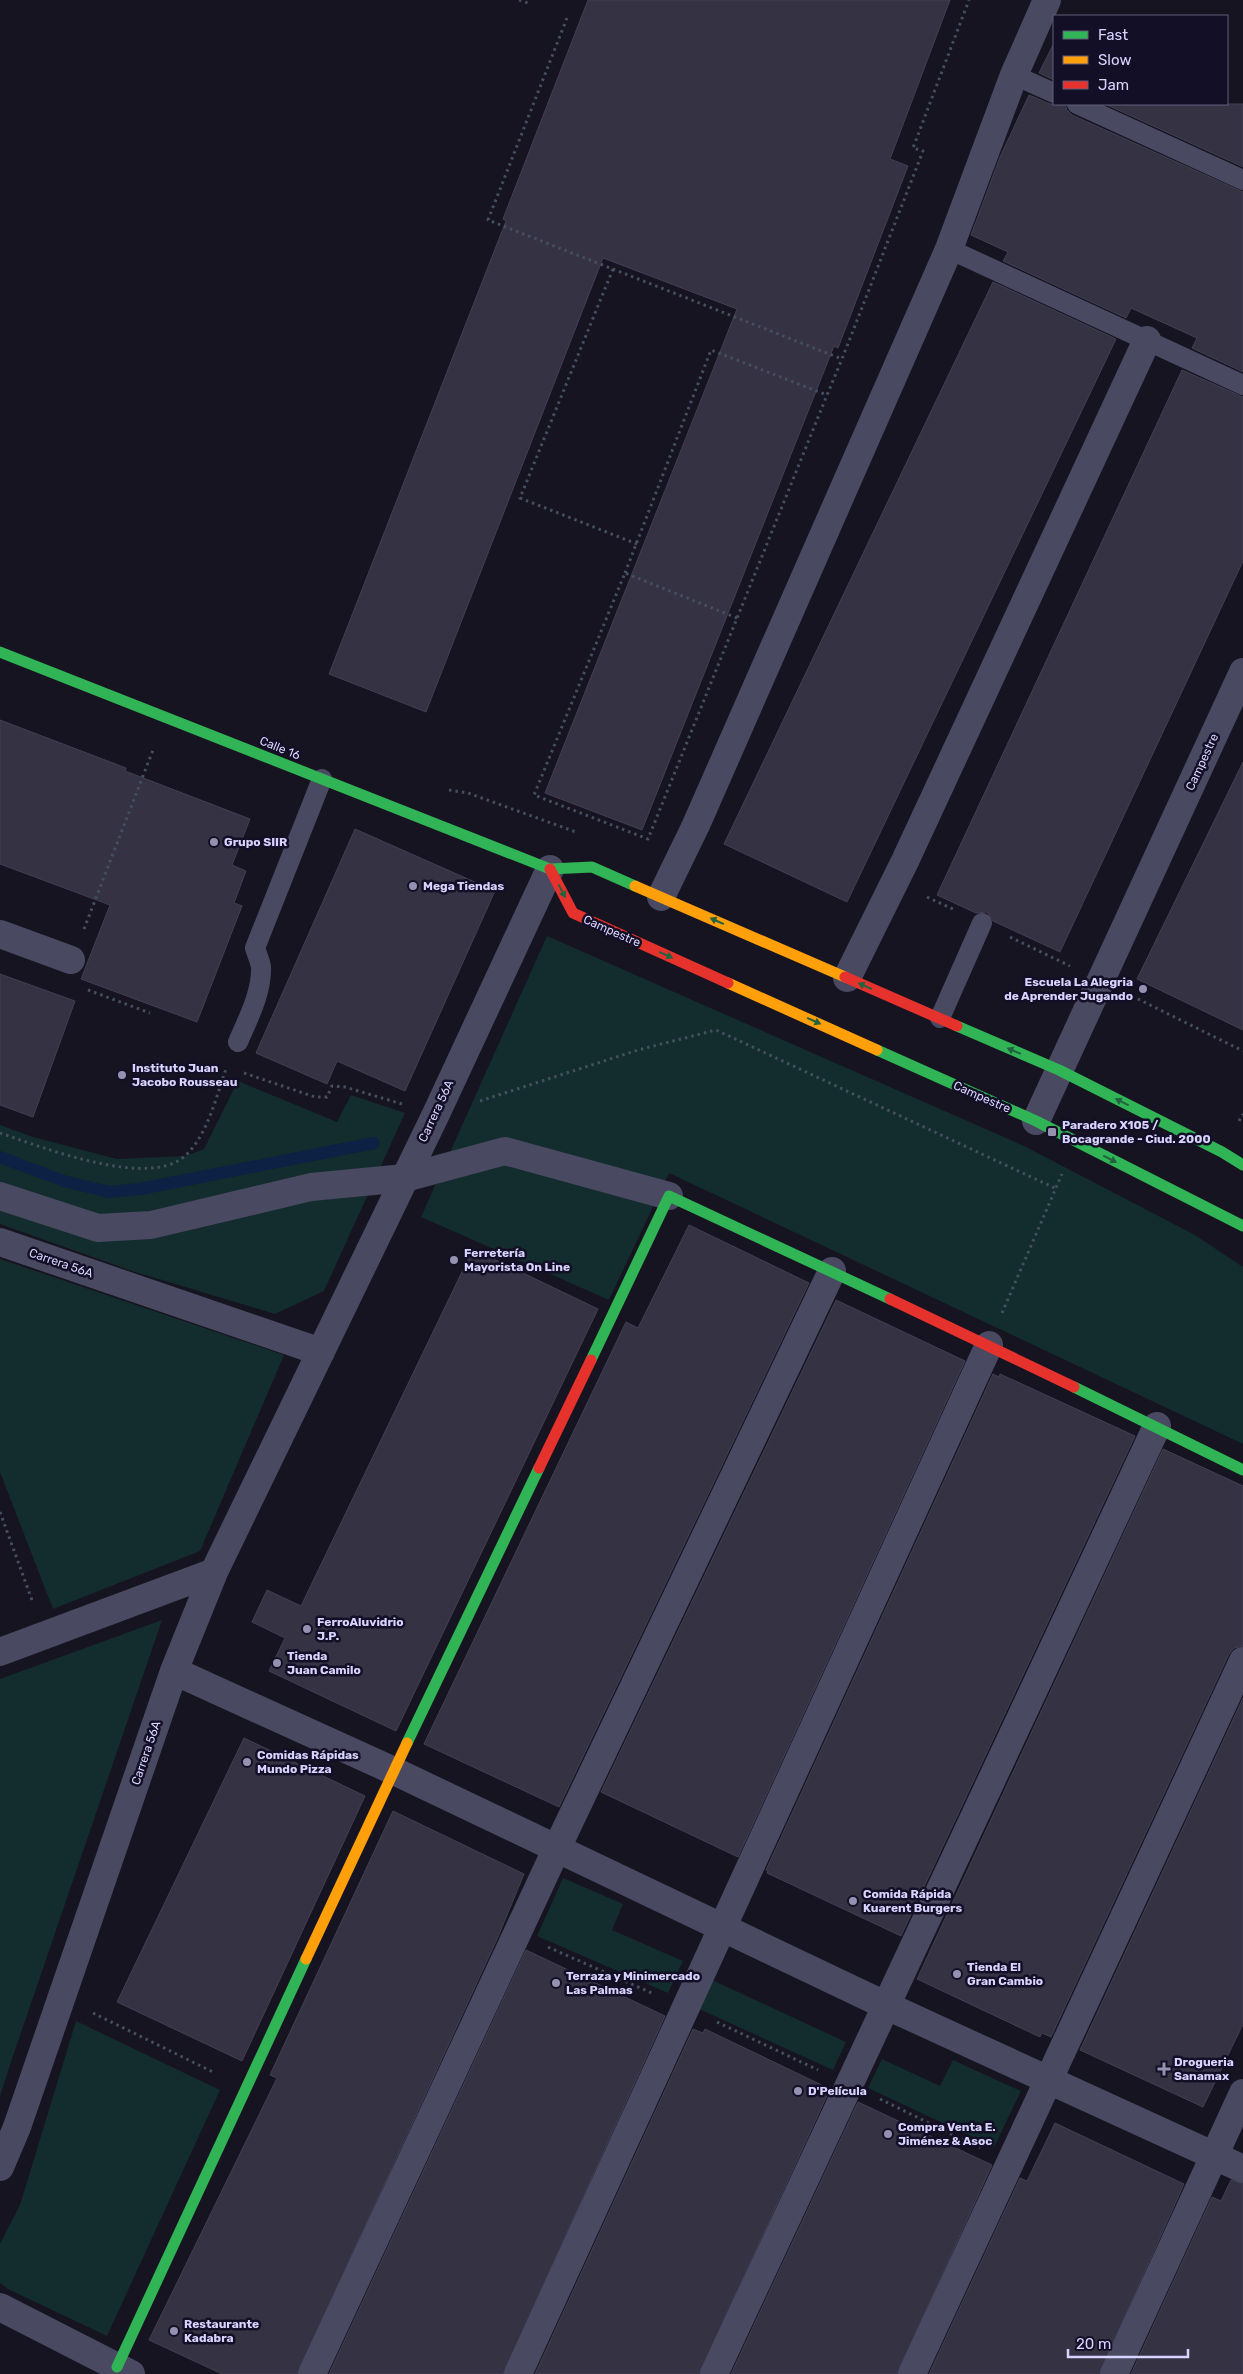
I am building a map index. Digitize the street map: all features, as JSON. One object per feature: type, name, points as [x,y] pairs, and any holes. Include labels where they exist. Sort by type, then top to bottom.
[{"type":"street","points":[[661,897],[696,825],[949,249],[1014,75],[1046,0]]},
{"type":"street","points":[[848,978],[905,861],[1147,340]]},
{"type":"street","name":"Calle 16","points":[[0,652],[550,869]]},
{"type":"street","name":"Campestre","points":[[1036,1121],[1243,672]]},
{"type":"street","points":[[550,869],[592,867],[1059,1070],[1222,1152],[1243,1165]]},
{"type":"street","name":"Campestre","points":[[550,869],[574,913],[1036,1121],[1243,1226]]},
{"type":"street","name":"Carrera 56A","points":[[0,2167],[17,2127],[174,1671],[214,1572],[405,1178],[550,869]]},
{"type":"street","points":[[0,934],[71,960]]},
{"type":"street","points":[[0,1196],[98,1228],[151,1225],[311,1187],[405,1178],[505,1151],[669,1196],[989,1345],[1157,1426],[1243,1470]]},
{"type":"street","points":[[0,2307],[124,2371],[246,2088],[394,1771],[669,1196]]},
{"type":"street","name":"Carrera 56A","points":[[0,1242],[321,1352]]},
{"type":"street","points":[[312,2374],[556,1850],[832,1271]]},
{"type":"street","points":[[518,2374],[989,1345]]},
{"type":"street","points":[[714,2374],[1157,1426]]},
{"type":"street","points":[[0,1652],[214,1572]]},
{"type":"street","points":[[912,2374],[1243,1661]]},
{"type":"street","points":[[174,1671],[394,1771],[556,1850],[887,2006],[1243,2169]]},
{"type":"street","points":[[1114,2374],[1243,2093]]},
{"type":"lane","points":[[1014,75],[1053,93]]},
{"type":"lane","points":[[1079,105],[1243,180]]},
{"type":"lane","points":[[949,249],[1243,385]]},
{"type":"lane","points":[[238,1042],[252,1010],[258,987],[261,966],[255,948],[322,779]]},
{"type":"lane","points":[[940,1018],[982,923]]},
{"type":"path","points":[[519,0],[528,3]]},
{"type":"path","points":[[827,395],[711,350],[637,544],[534,795],[648,839],[842,359],[923,151],[913,148],[969,0]]},
{"type":"path","points":[[567,18],[488,220],[842,359]]},
{"type":"path","points":[[613,269],[520,498],[637,544]]},
{"type":"path","points":[[625,574],[737,618]]},
{"type":"path","points":[[150,1013],[64,981],[166,717]]},
{"type":"path","points":[[446,789],[468,793],[585,835]]},
{"type":"path","points":[[1101,981],[1243,1051]]},
{"type":"path","points":[[242,1073],[315,1097],[327,1097],[332,1086],[439,1106],[481,1101],[638,1050],[716,1030],[1056,1188],[989,1345]]},
{"type":"path","points":[[0,1134],[96,1163],[126,1169],[164,1166],[185,1156],[198,1141],[238,1042]]},
{"type":"path","points":[[226,1069],[234,1071]]},
{"type":"path","points":[[0,1512],[45,1636]]},
{"type":"path","points":[[518,1933],[849,2084],[1009,2162]]},
{"type":"path","points":[[62,1997],[246,2088]]},
{"type":"green space","points":[[547,936],[1024,1146],[1195,1235],[1243,1267],[1243,1444],[669,1173],[609,1300],[421,1217]]},
{"type":"green space","points":[[238,1081],[337,1122],[351,1095],[405,1113],[324,1291],[275,1314],[132,1271],[0,1224],[0,1125],[33,1137],[117,1159],[185,1156],[204,1149]]},
{"type":"green space","points":[[0,1259],[284,1355],[200,1551],[53,1609],[0,1472]]},
{"type":"green space","points":[[162,1620],[11,2062],[0,2096],[0,1679]]},
{"type":"green space","points":[[563,1878],[623,1904],[612,1930],[683,1961],[668,1993],[537,1936]]},
{"type":"green space","points":[[710,1979],[846,2042],[833,2070],[697,2008]]},
{"type":"green space","points":[[76,2021],[220,2090],[107,2336],[8,2289],[0,2283],[0,2244],[20,2205]]},
{"type":"green space","points":[[882,2059],[940,2086],[953,2060],[1021,2091],[994,2147],[868,2088]]},
{"type":"building","points":[[588,0],[950,0],[890,159],[908,166],[838,348],[834,346],[642,830],[545,793],[737,309],[603,258],[426,712],[329,674],[506,221],[503,219]]},
{"type":"building","points":[[1053,45],[1053,80],[1039,73]]},
{"type":"building","points":[[1029,95],[1053,105],[1065,105],[1072,115],[1243,192],[1243,372],[1192,348],[1197,338],[1131,308],[1126,318],[1003,261],[1008,252],[971,235],[1000,157]]},
{"type":"building","points":[[1243,104],[1243,167],[1107,105]]},
{"type":"building","points":[[993,282],[1116,339],[847,902],[724,844]]},
{"type":"building","points":[[1182,370],[1243,397],[1243,561],[1060,952],[993,921],[987,912],[976,913],[937,895]]},
{"type":"building","points":[[0,720],[126,768],[125,771],[250,819],[232,865],[246,871],[234,903],[242,906],[197,1022],[81,979],[110,905],[0,864]]},
{"type":"building","points":[[1243,762],[1243,1030],[1137,979]]},
{"type":"building","points":[[355,829],[495,891],[405,1091],[337,1061],[327,1084],[256,1053]]},
{"type":"building","points":[[0,974],[75,1001],[33,1117],[0,1105]]},
{"type":"building","points":[[689,1225],[809,1283],[559,1807],[424,1744],[626,1322],[638,1328]]},
{"type":"building","points":[[473,1249],[598,1309],[396,1731],[269,1671],[285,1638],[252,1622],[267,1590],[301,1606]]},
{"type":"building","points":[[836,1300],[965,1361],[738,1857],[601,1792]]},
{"type":"building","points":[[993,1374],[999,1377],[1000,1374],[1135,1436],[901,1936],[767,1873],[768,1871],[766,1870]]},
{"type":"building","points":[[1163,1449],[1243,1486],[1243,1646],[1234,1648],[1229,1654],[1051,2037],[1042,2033],[1040,2037],[917,1979]]},
{"type":"building","points":[[1243,1698],[1243,2024],[1203,2107],[1080,2050]]},
{"type":"building","points":[[244,1738],[365,1796],[242,2061],[117,2002]]},
{"type":"building","points":[[393,1811],[524,1874],[498,1937],[297,2374],[222,2374],[149,2340],[277,2078],[270,2075]]},
{"type":"building","points":[[526,1950],[665,2016],[503,2374],[329,2374]]},
{"type":"building","points":[[693,2029],[703,2033],[705,2029],[830,2089],[699,2374],[535,2374]]},
{"type":"building","points":[[858,2102],[992,2165],[897,2374],[731,2374]]},
{"type":"building","points":[[1055,2123],[1184,2184],[1099,2374],[929,2374],[1020,2178],[1027,2181]]},
{"type":"building","points":[[1231,2180],[1243,2184],[1243,2374],[1131,2374],[1212,2197],[1221,2201]]},
{"type":"waterway","points":[[0,1157],[64,1181],[109,1192],[140,1189],[374,1143]]},
{"type":"traffic: fast","points":[[0,652],[550,869],[592,867],[635,886]]},
{"type":"traffic: fast","points":[[957,1026],[1059,1070],[1222,1152],[1243,1165]]},
{"type":"traffic: fast","points":[[877,1050],[1036,1121],[1243,1226]]},
{"type":"traffic: fast","points":[[591,1360],[669,1196],[890,1299]]},
{"type":"traffic: fast","points":[[1074,1387],[1243,1470]]},
{"type":"traffic: fast","points":[[407,1743],[539,1468]]},
{"type":"traffic: fast","points":[[117,2367],[306,1959]]},
{"type":"traffic: slow","points":[[635,886],[845,977]]},
{"type":"traffic: slow","points":[[728,983],[877,1050]]},
{"type":"traffic: slow","points":[[306,1959],[407,1743]]},
{"type":"traffic: jam","points":[[550,869],[573,913],[728,983]]},
{"type":"traffic: jam","points":[[845,977],[957,1026]]},
{"type":"traffic: jam","points":[[890,1299],[1074,1387]]},
{"type":"traffic: jam","points":[[539,1468],[591,1360]]},
{"type":"place","name":"Grupo SIIR","points":[[214,842]]},
{"type":"place","name":"Mega Tiendas","points":[[413,886]]},
{"type":"place","name":"Escuela La Alegria de Aprender Jugando","points":[[1143,989]]},
{"type":"place","name":"Instituto Juan Jacobo Rousseau","points":[[122,1075]]},
{"type":"place","name":"Paradero X105 / Bocagrande - Ciud. 2000","points":[[1052,1132]]},
{"type":"place","name":"Ferretería Mayorista On Line","points":[[454,1260]]},
{"type":"place","name":"FerroAluvidrio J.P.","points":[[307,1629]]},
{"type":"place","name":"Tienda Juan Camilo","points":[[277,1663]]},
{"type":"place","name":"Comidas Rápidas Mundo Pizza","points":[[247,1762]]},
{"type":"place","name":"Comida Rápida Kuarent Burgers","points":[[853,1901]]},
{"type":"place","name":"Tienda El Gran Cambio","points":[[957,1974]]},
{"type":"place","name":"Terraza y Minimercado Las Palmas","points":[[556,1983]]},
{"type":"place","name":"Drogueria Sanamax","points":[[1164,2069]]},
{"type":"place","name":"D'Película","points":[[798,2091]]},
{"type":"place","name":"Compra Venta E. Jiménez & Asoc","points":[[888,2134]]},
{"type":"place","name":"Restaurante Kadabra","points":[[174,2331]]}]
